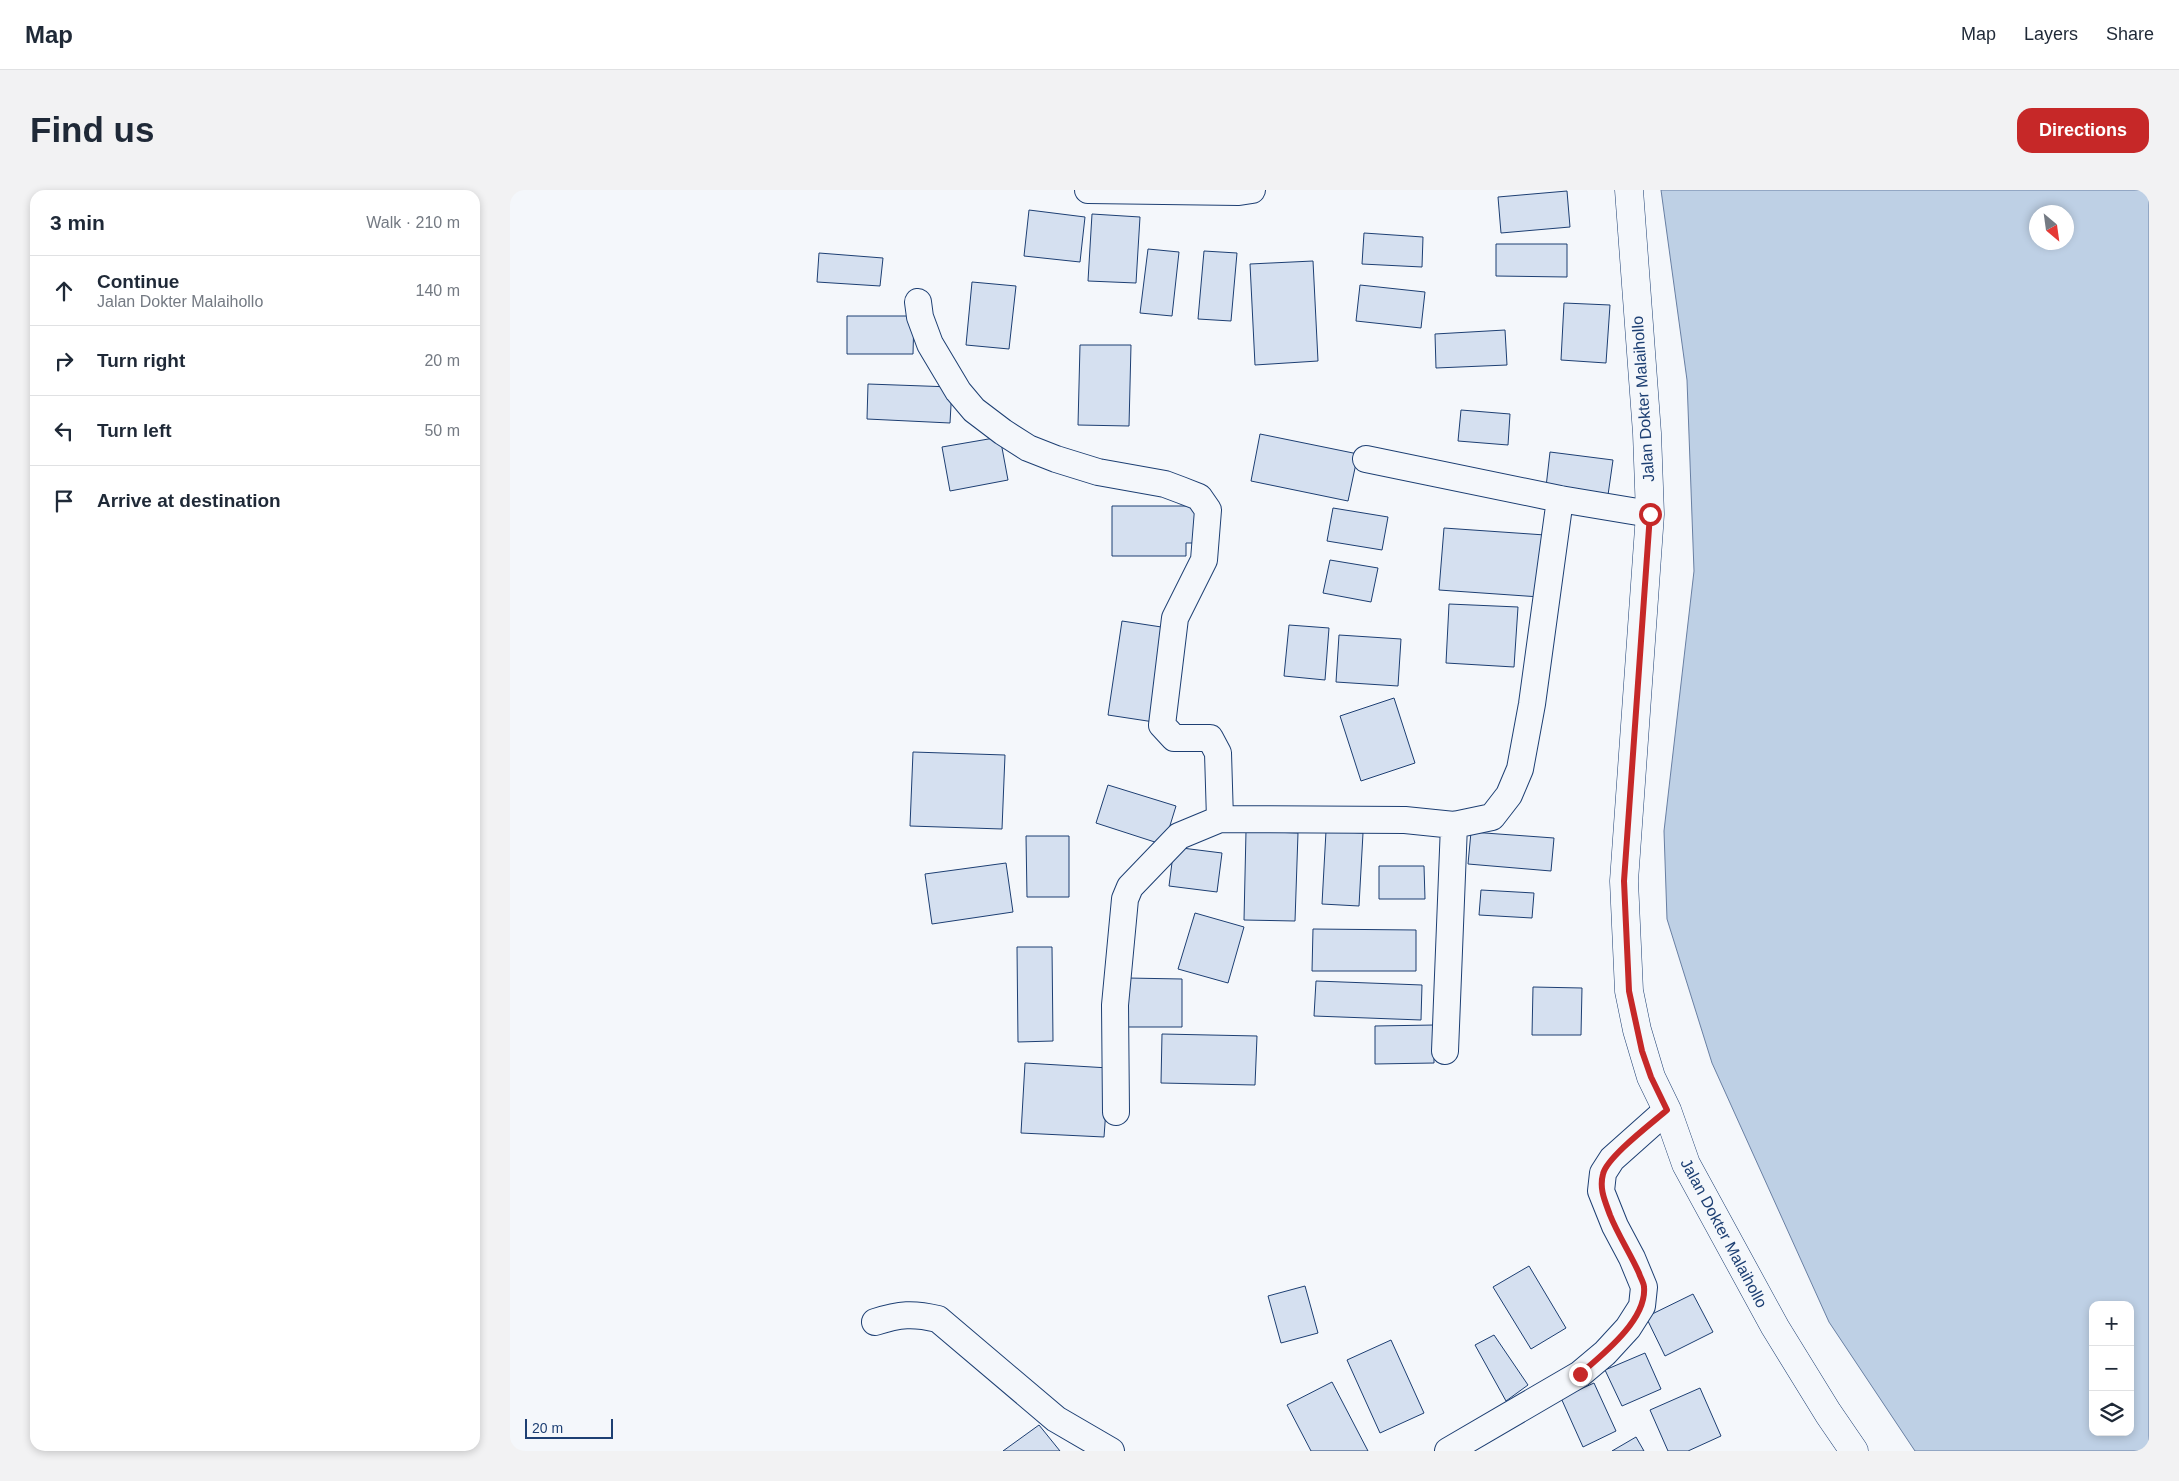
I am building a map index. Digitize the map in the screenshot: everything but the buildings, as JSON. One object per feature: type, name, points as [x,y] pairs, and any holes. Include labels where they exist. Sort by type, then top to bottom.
[{"type":"main road","name":"Jalan Dokter Malaihollo","points":[[1629,190],[1647,433],[1650,514],[1624,881],[1629,991],[1637,1030],[1651,1077],[1667,1110],[1686,1164],[1770,1319],[1828,1413],[1854,1451]]},
{"type":"street","points":[[1088,190],[1239,192],[1252,190]]},
{"type":"street","points":[[918,302],[920,317],[930,344],[958,391],[974,410],[1003,432],[1028,448],[1056,459],[1098,472],[1165,484],[1181,490],[1199,497],[1208,510],[1204,560],[1175,618],[1162,725],[1174,738],[1210,738],[1218,753],[1220,819]]},
{"type":"street","points":[[1366,458],[1560,499],[1650,514]]},
{"type":"street","points":[[1116,1112],[1115,1005],[1125,899],[1130,887],[1179,836],[1220,819],[1395,820],[1454,824],[1492,817],[1509,795],[1520,770],[1532,704],[1560,499]]},
{"type":"street","points":[[1445,1051],[1454,824]]},
{"type":"street","points":[[1448,1451],[1580,1374],[1605,1353],[1628,1328],[1642,1306],[1644,1287],[1632,1258],[1615,1226],[1601,1190],[1603,1173],[1612,1159],[1667,1110]]},
{"type":"street","points":[[875,1322],[893,1316],[916,1314],[938,1319],[1056,1419],[1111,1451]]},
{"type":"water","points":[[1661,190],[2149,190],[2149,1451],[1915,1451],[1829,1322],[1712,1063],[1667,919],[1664,831],[1694,571],[1687,380]]},
{"type":"route","points":[[1580,1374],[1605,1353],[1628,1328],[1642,1306],[1644,1287],[1632,1258],[1615,1226],[1601,1190],[1603,1173],[1612,1159],[1667,1110],[1651,1077],[1642,1051],[1629,991],[1624,881],[1650,514]]}]
